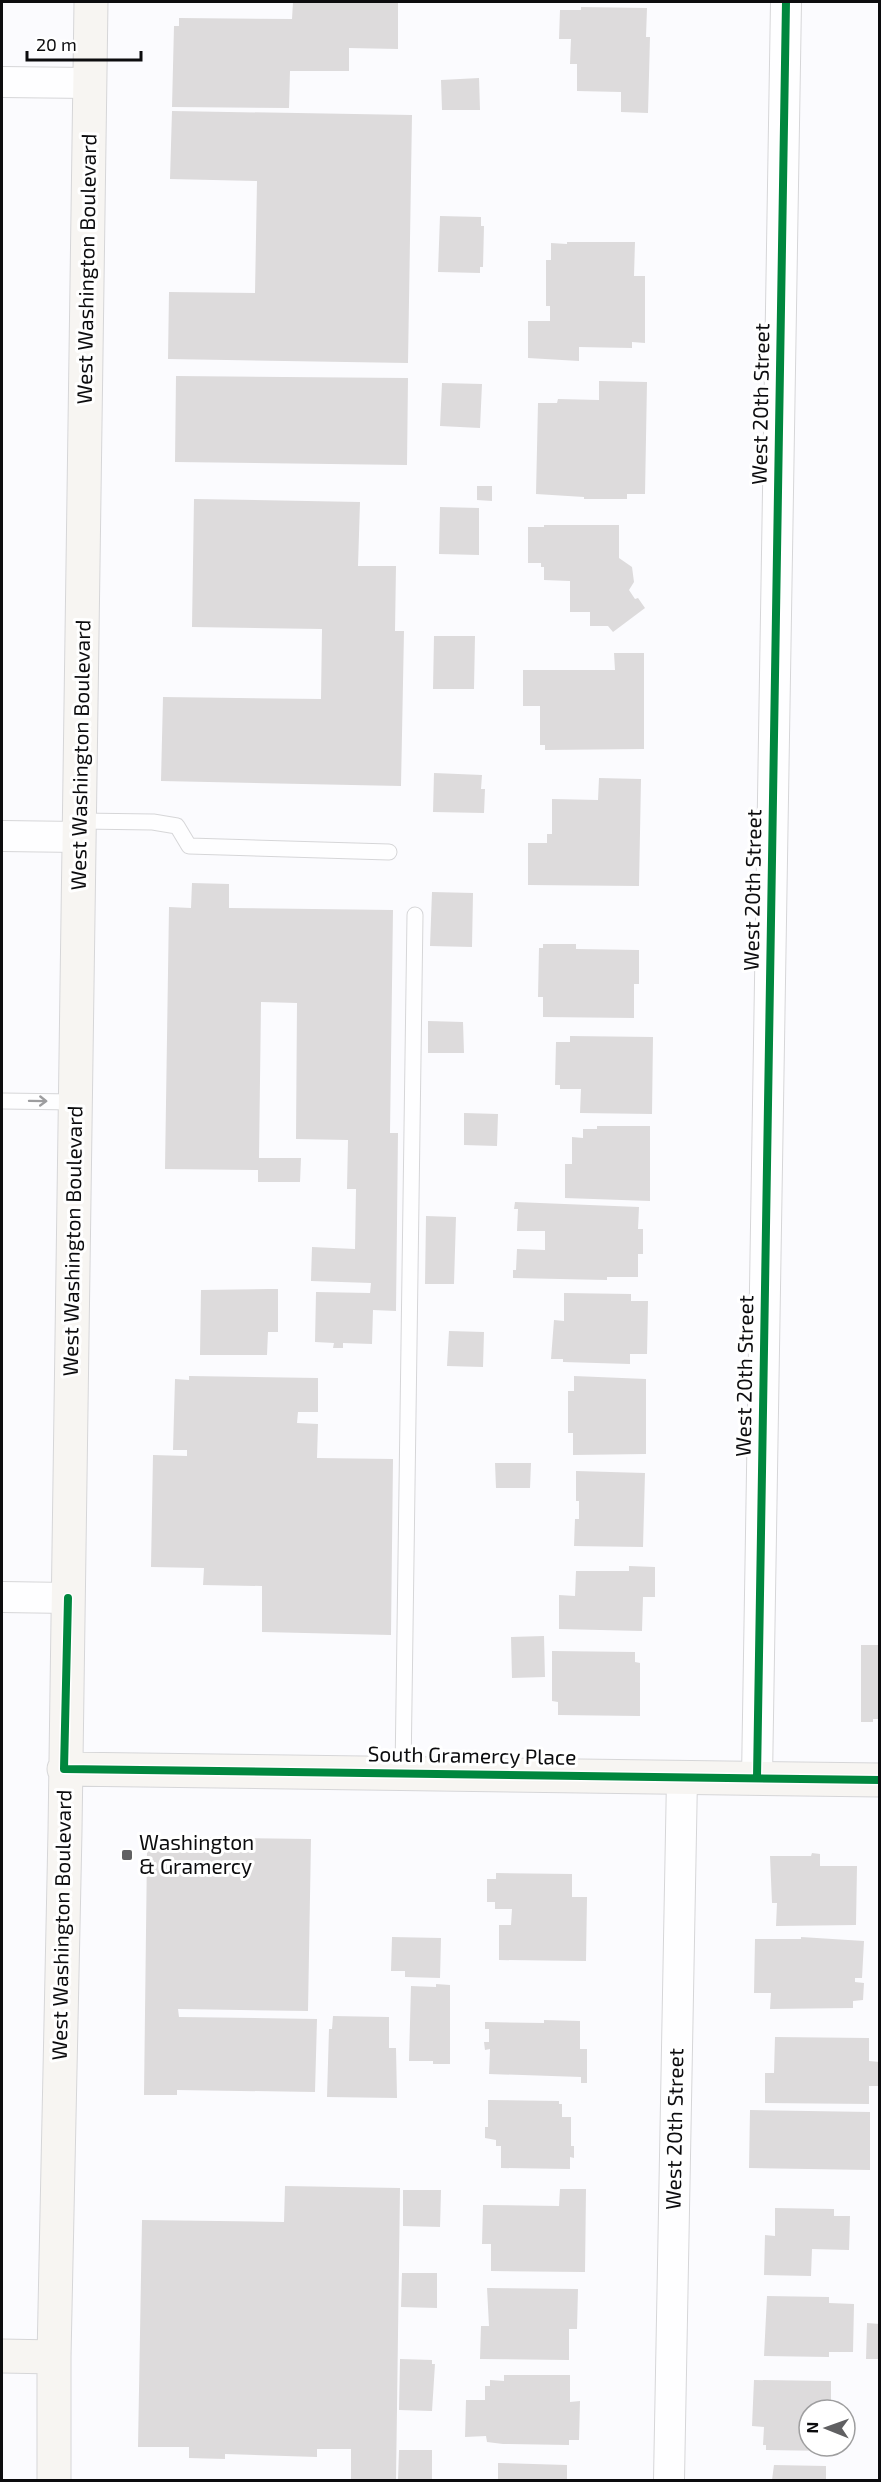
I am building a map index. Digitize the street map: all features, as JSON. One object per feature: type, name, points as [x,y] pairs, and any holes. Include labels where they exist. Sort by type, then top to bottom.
[{"type":"main road","name":"West Washington Boulevard","points":[[54,2481],[54,2357],[68,1598],[91,2]]},
{"type":"main road","name":"South Gramercy Place","points":[[64,1768],[879,1780]]},
{"type":"main road","points":[[2,2356],[54,2357]]},
{"type":"street","name":"West 20th Street","points":[[757,1779],[786,2]]},
{"type":"street","points":[[2,82],[89,82]]},
{"type":"street","points":[[2,837],[80,829]]},
{"type":"street","points":[[2,1597],[68,1598]]},
{"type":"street","name":"West 20th Street","points":[[669,2481],[682,1778]]},
{"type":"lane","points":[[80,829],[153,822],[177,826],[189,846],[389,852]]},
{"type":"lane","points":[[403,1773],[416,915]]},
{"type":"lane","points":[[2,1101],[75,1102]]},
{"type":"building","points":[[293,2],[398,2],[398,49],[349,48],[349,71],[290,71],[289,108],[172,107],[174,26],[179,26],[179,18],[292,19]]},
{"type":"building","points":[[581,7],[647,8],[646,37],[650,37],[648,113],[621,112],[621,92],[577,91],[577,64],[570,64],[571,39],[559,39],[560,10],[581,10]]},
{"type":"building","points":[[479,78],[480,110],[442,110],[441,80]]},
{"type":"building","points":[[172,111],[412,115],[408,363],[168,359],[169,292],[255,293],[257,181],[170,179]]},
{"type":"building","points":[[440,216],[481,217],[481,226],[484,226],[483,267],[480,267],[480,273],[438,272]]},
{"type":"building","points":[[567,242],[635,242],[634,276],[645,276],[645,343],[632,342],[632,348],[579,347],[579,361],[528,358],[528,321],[550,321],[550,306],[546,306],[546,260],[551,260],[551,243],[567,244]]},
{"type":"building","points":[[176,376],[408,378],[407,465],[175,462]]},
{"type":"building","points":[[599,381],[647,382],[645,494],[627,494],[627,499],[584,499],[584,497],[536,494],[538,403],[557,403],[558,399],[599,400]]},
{"type":"building","points":[[442,383],[482,384],[480,428],[440,426]]},
{"type":"building","points":[[477,486],[492,486],[492,501],[477,500]]},
{"type":"building","points":[[194,499],[360,502],[358,566],[396,566],[395,631],[404,631],[401,786],[161,781],[163,697],[321,699],[322,629],[192,627]]},
{"type":"building","points":[[440,507],[479,508],[479,555],[439,554]]},
{"type":"building","points":[[544,525],[619,525],[619,558],[632,567],[634,582],[629,590],[645,608],[613,632],[608,626],[590,626],[590,612],[570,612],[570,581],[544,580],[544,567],[541,567],[541,563],[528,563],[528,527],[544,527]]},
{"type":"building","points":[[434,636],[475,636],[474,689],[433,689]]},
{"type":"building","points":[[614,653],[644,653],[644,749],[545,750],[545,745],[540,745],[540,706],[523,706],[523,670],[615,670]]},
{"type":"building","points":[[434,773],[482,775],[481,789],[485,789],[484,813],[433,812]]},
{"type":"building","points":[[599,778],[641,779],[639,886],[528,885],[528,843],[547,843],[547,834],[552,834],[552,799],[598,800]]},
{"type":"building","points":[[192,883],[229,884],[229,908],[393,910],[390,1133],[398,1133],[396,1311],[373,1310],[372,1344],[343,1343],[343,1348],[333,1348],[334,1343],[315,1342],[316,1292],[370,1293],[371,1283],[311,1281],[312,1247],[355,1249],[356,1189],[347,1189],[348,1140],[296,1139],[297,1003],[261,1002],[259,1158],[301,1158],[300,1182],[258,1182],[258,1170],[165,1169],[169,907],[191,908]]},
{"type":"building","points":[[432,892],[473,893],[472,947],[430,946]]},
{"type":"building","points":[[543,944],[576,944],[576,949],[639,950],[639,984],[634,984],[634,1018],[543,1017],[543,997],[538,997],[539,948],[543,948]]},
{"type":"building","points":[[428,1021],[463,1022],[464,1053],[428,1053]]},
{"type":"building","points":[[570,1036],[653,1037],[652,1114],[580,1113],[581,1089],[560,1089],[560,1085],[555,1085],[556,1042],[570,1042]]},
{"type":"building","points":[[464,1113],[498,1114],[497,1146],[464,1145]]},
{"type":"building","points":[[597,1126],[650,1126],[650,1201],[565,1198],[565,1164],[572,1164],[572,1137],[583,1138],[583,1129],[597,1129]]},
{"type":"building","points":[[515,1202],[639,1207],[638,1229],[643,1229],[643,1254],[638,1254],[638,1277],[607,1277],[607,1280],[513,1278],[513,1270],[516,1270],[517,1249],[545,1250],[545,1231],[517,1231],[518,1209],[514,1209]]},
{"type":"building","points":[[426,1216],[456,1217],[454,1284],[425,1284]]},
{"type":"building","points":[[278,1289],[278,1332],[268,1332],[267,1355],[200,1355],[201,1290]]},
{"type":"building","points":[[564,1293],[631,1294],[631,1301],[648,1301],[647,1354],[630,1354],[630,1364],[563,1362],[563,1359],[551,1359],[554,1320],[564,1321]]},
{"type":"building","points":[[449,1331],[484,1332],[483,1367],[447,1366]]},
{"type":"building","points":[[189,1376],[318,1378],[318,1412],[298,1412],[297,1423],[318,1424],[317,1458],[393,1459],[391,1635],[262,1632],[262,1586],[203,1585],[204,1568],[151,1567],[153,1455],[187,1456],[187,1450],[173,1450],[175,1379],[189,1380]]},
{"type":"building","points":[[574,1376],[646,1379],[646,1454],[573,1455],[573,1433],[568,1433],[568,1391],[574,1391]]},
{"type":"building","points":[[495,1463],[531,1463],[530,1488],[496,1488]]},
{"type":"building","points":[[576,1471],[645,1473],[643,1547],[574,1546],[575,1519],[579,1519],[579,1501],[576,1501]]},
{"type":"building","points":[[629,1566],[655,1567],[655,1597],[643,1597],[642,1631],[559,1629],[559,1595],[575,1596],[576,1571],[629,1571]]},
{"type":"building","points":[[544,1636],[545,1677],[512,1678],[511,1637]]},
{"type":"building","points":[[861,1645],[880,1645],[880,1719],[873,1719],[873,1722],[861,1722]]},
{"type":"building","points":[[552,1651],[635,1652],[635,1662],[640,1663],[640,1716],[558,1715],[558,1702],[552,1701]]},
{"type":"building","points":[[160,1837],[311,1839],[308,2011],[178,2009],[179,2017],[317,2019],[315,2092],[177,2090],[177,2095],[144,2095],[147,1850]]},
{"type":"building","points":[[812,1853],[820,1854],[820,1866],[857,1866],[856,1925],[776,1926],[777,1903],[772,1903],[770,1856],[811,1856]]},
{"type":"building","points":[[496,1873],[572,1874],[572,1897],[587,1897],[586,1961],[499,1960],[499,1925],[511,1925],[512,1909],[495,1909],[495,1902],[487,1902],[487,1879],[496,1879]]},
{"type":"building","points":[[392,1937],[441,1938],[440,1978],[405,1977],[405,1971],[391,1971]]},
{"type":"building","points":[[801,1937],[864,1941],[862,1978],[855,1978],[855,1982],[864,1983],[863,2000],[853,2001],[853,2008],[770,2009],[771,1993],[754,1993],[755,1939],[801,1939]]},
{"type":"building","points":[[436,1984],[450,1985],[450,2064],[409,2061],[411,1986],[436,1987]]},
{"type":"building","points":[[333,2016],[389,2017],[389,2048],[396,2048],[397,2098],[327,2097],[329,2029],[332,2029]]},
{"type":"building","points":[[544,2020],[580,2021],[580,2049],[587,2049],[587,2083],[581,2083],[581,2077],[489,2074],[490,2049],[485,2050],[484,2042],[489,2042],[489,2029],[485,2029],[485,2022],[544,2023]]},
{"type":"building","points":[[775,2037],[869,2038],[869,2061],[880,2062],[880,2086],[869,2086],[869,2104],[765,2103],[765,2073],[774,2073]]},
{"type":"building","points":[[488,2100],[559,2101],[559,2104],[562,2104],[562,2117],[571,2117],[571,2146],[574,2146],[574,2158],[570,2157],[570,2169],[501,2168],[501,2146],[496,2146],[496,2140],[485,2138],[485,2127],[488,2127]]},
{"type":"building","points":[[750,2110],[870,2112],[870,2170],[749,2168]]},
{"type":"building","points":[[285,2186],[400,2188],[396,2480],[351,2480],[351,2449],[317,2449],[317,2457],[225,2454],[225,2459],[189,2458],[189,2447],[138,2447],[142,2220],[284,2222]]},
{"type":"building","points":[[560,2189],[586,2189],[585,2272],[491,2271],[491,2244],[482,2244],[483,2205],[559,2206]]},
{"type":"building","points":[[403,2190],[441,2190],[440,2227],[403,2226]]},
{"type":"building","points":[[775,2208],[834,2209],[834,2216],[850,2216],[849,2250],[812,2249],[811,2276],[764,2275],[765,2235],[775,2236]]},
{"type":"building","points":[[402,2273],[437,2273],[437,2308],[401,2307]]},
{"type":"building","points":[[487,2288],[578,2289],[577,2329],[569,2329],[569,2360],[480,2359],[481,2326],[489,2326]]},
{"type":"building","points":[[767,2296],[829,2297],[829,2303],[854,2304],[853,2352],[829,2352],[829,2357],[764,2356]]},
{"type":"building","points":[[867,2323],[880,2324],[880,2359],[866,2359]]},
{"type":"building","points":[[400,2359],[432,2360],[432,2364],[435,2364],[432,2411],[399,2410]]},
{"type":"building","points":[[504,2375],[570,2375],[570,2402],[580,2401],[579,2440],[569,2440],[569,2445],[503,2444],[487,2442],[486,2436],[465,2437],[466,2400],[485,2400],[485,2386],[490,2386],[490,2380],[504,2381]]},
{"type":"building","points":[[754,2380],[831,2381],[831,2398],[797,2398],[797,2450],[766,2450],[766,2445],[763,2445],[764,2427],[752,2426]]},
{"type":"building","points":[[399,2450],[432,2450],[432,2480],[398,2480]]},
{"type":"building","points":[[498,2463],[567,2465],[567,2480],[498,2480]]},
{"type":"building","points":[[774,2465],[826,2466],[826,2480],[772,2480]]},
{"type":"cycle path","points":[[757,1778],[786,2]]},
{"type":"cycle path","points":[[68,1598],[64,1769],[880,1780]]},
{"type":"place","name":"Washington & Gramercy","points":[[127,1855]]}]
